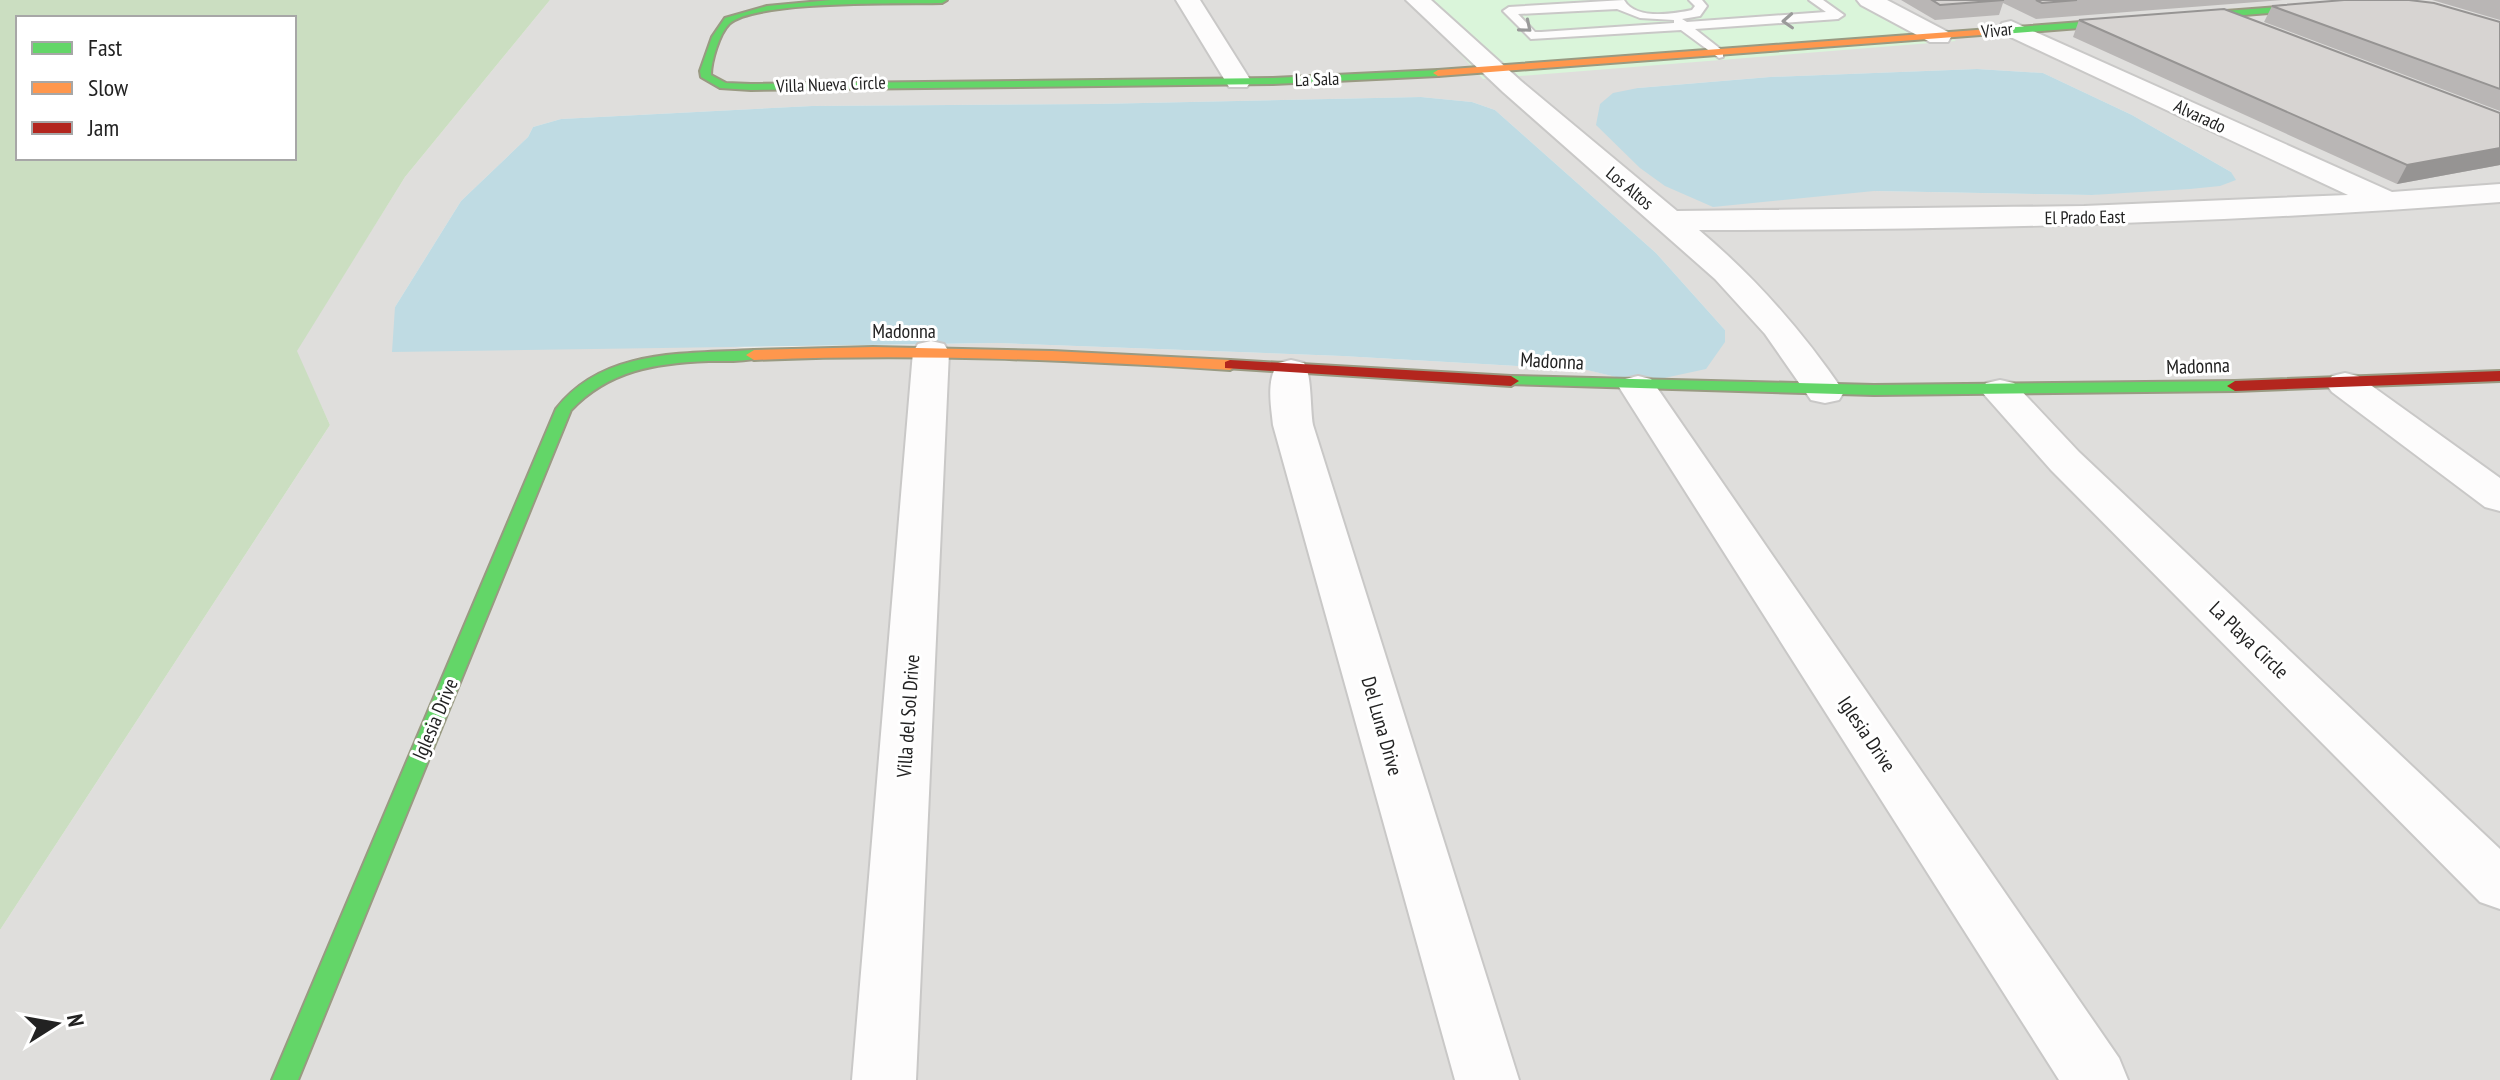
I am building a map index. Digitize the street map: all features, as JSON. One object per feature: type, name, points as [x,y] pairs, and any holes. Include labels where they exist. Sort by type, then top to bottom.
[{"type":"street","name":"Villa Nueva Circle","points":[[942,0],[780,5],[745,10],[726,21],[705,71],[706,77],[715,83],[740,87],[947,81],[1238,81]]},
{"type":"street","points":[[1188,0],[1238,81]]},
{"type":"street","name":"Los Altos","points":[[1418,0],[1491,70],[1720,262],[1799,349],[1825,392]]},
{"type":"street","points":[[1869,0],[1939,37]]},
{"type":"street","name":"Vivar","points":[[1491,70],[1939,37],[2011,28],[2346,5]]},
{"type":"street","points":[[2217,14],[2277,37]]},
{"type":"street","name":"Alvarado","points":[[2011,28],[2390,203]]},
{"type":"street","name":"La Sala","points":[[1238,81],[1491,70]]},
{"type":"street","name":"El Prado East","points":[[1669,220],[2051,218],[2390,203],[2500,193]]},
{"type":"street","name":"Madonna","points":[[605,374],[632,365],[691,358],[931,352],[1070,356],[1291,371],[1638,387],[1825,392],[2345,384],[2500,376]]},
{"type":"street","name":"Villa del Sol Drive","points":[[884,1080],[931,352]]},
{"type":"street","name":"Del Luna Drive","points":[[1291,371],[1289,394],[1293,425],[1487,1080]]},
{"type":"street","name":"Iglesia Drive","points":[[285,1080],[564,409],[578,390],[605,374]]},
{"type":"street","points":[[2345,384],[2500,498]]},
{"type":"street","name":"Iglesia Drive","points":[[1638,387],[2096,1080]]},
{"type":"street","name":"La Playa Circle","points":[[2000,391],[2065,461],[2500,885]]},
{"type":"lane","points":[[1696,0],[1704,0]]},
{"type":"lane","points":[[1679,22],[1696,13],[1701,6],[1696,0]]},
{"type":"lane","points":[[1719,54],[1679,22],[1633,14],[1619,2],[1509,11],[1531,35],[1541,36],[1679,22],[1838,15],[1815,0]]},
{"type":"shaded area","points":[[550,0],[2500,0],[2500,1080],[0,1080],[0,930],[330,425],[296,351],[405,177]],"holes":[[[1977,69],[2043,73],[2132,115],[2231,172],[2092,195],[1874,191],[1638,88],[1770,77]],[[1421,97],[1472,102],[1495,110],[1656,253],[1725,330],[1641,383],[1588,370],[1342,356],[998,343],[744,348],[395,307],[461,201],[528,137],[533,127],[561,119],[812,106]]]},
{"type":"green space","points":[[0,0],[550,0],[405,177],[297,351],[330,425],[0,930]]},
{"type":"green space","points":[[1410,0],[1882,0],[1956,41],[1483,79]]},
{"type":"water","points":[[1977,69],[2043,73],[2132,115],[2231,172],[2236,180],[2220,186],[2092,195],[1874,191],[1713,207],[1665,186],[1640,168],[1596,125],[1600,104],[1613,93],[1638,88],[1770,77]]},
{"type":"water","points":[[1421,97],[1472,102],[1495,110],[1656,253],[1725,330],[1725,342],[1706,369],[1641,383],[1587,370],[1342,356],[998,343],[392,352],[395,307],[461,201],[528,137],[533,127],[561,119],[812,106]]},
{"type":"building","points":[[1932,0],[2004,0],[1940,5]]},
{"type":"building","points":[[2036,0],[2077,0],[2042,3]]},
{"type":"building","points":[[2344,0],[2434,3],[2500,22],[2500,89],[2272,6]]},
{"type":"building","points":[[2224,9],[2500,113],[2500,148],[2407,165],[2079,20]]},
{"type":"traffic: fast","points":[[942,0],[797,5],[744,13],[728,20],[720,30],[705,71],[706,77],[724,86],[751,87],[1273,81],[1438,73]]},
{"type":"traffic: fast","points":[[1990,32],[2331,6]]},
{"type":"traffic: fast","points":[[285,1080],[564,409],[581,390],[626,367],[677,359],[754,355]]},
{"type":"traffic: fast","points":[[1511,381],[1874,390],[2235,386]]},
{"type":"traffic: slow","points":[[1438,73],[1990,32]]},
{"type":"traffic: slow","points":[[754,355],[933,352],[1230,365]]},
{"type":"traffic: jam","points":[[1230,365],[1511,381]]},
{"type":"traffic: jam","points":[[2235,386],[2500,376]]}]
